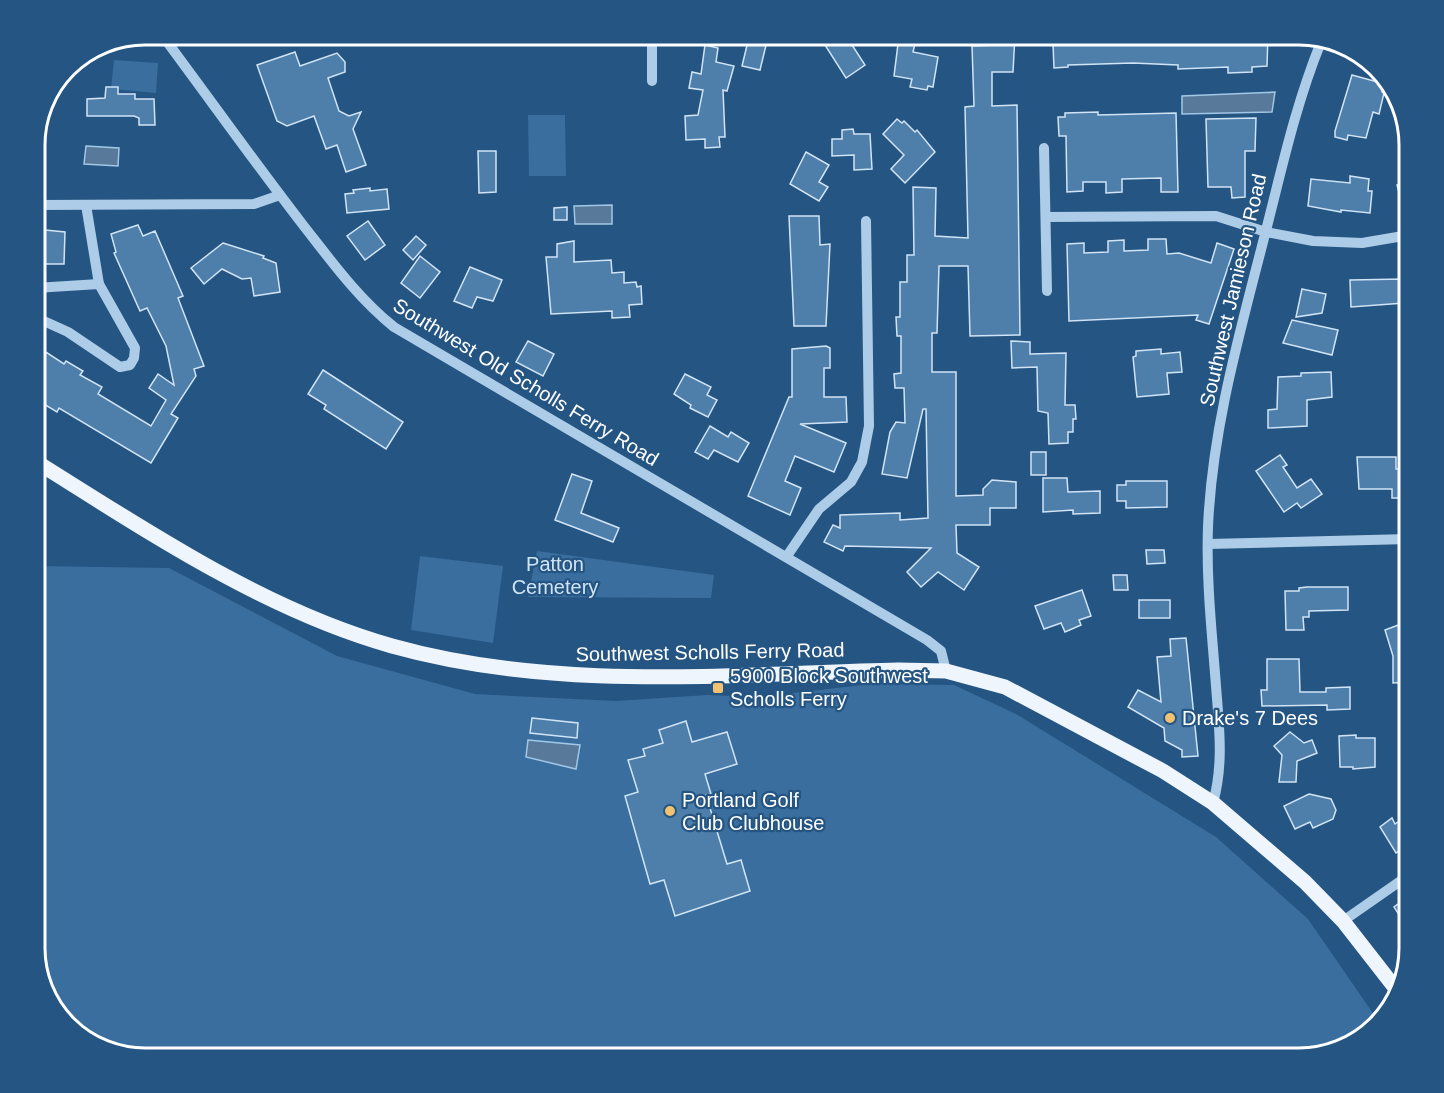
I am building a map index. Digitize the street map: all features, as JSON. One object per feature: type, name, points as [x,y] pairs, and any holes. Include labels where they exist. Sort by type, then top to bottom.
[{"type":"main road","name":"Southwest Scholls Ferry Road","points":[[45,467],[245,585],[312,617],[392,646],[493,668],[580,676],[946,671],[988,680],[1036,701],[1163,771],[1212,803],[1270,849],[1343,921],[1392,984]]},
{"type":"street","name":"Southwest Old Scholls Ferry Road","points":[[170,45],[280,195],[366,304],[394,327],[788,556],[936,645],[945,658],[946,671]]},
{"type":"street","points":[[652,45],[652,81]]},
{"type":"street","name":"Southwest Jamieson Road","points":[[1212,803],[1218,783],[1221,747],[1208,544],[1213,479],[1232,358],[1266,232],[1289,133],[1319,47]]},
{"type":"street","points":[[1044,148],[1047,291]]},
{"type":"street","points":[[45,205],[254,204],[280,195]]},
{"type":"street","points":[[45,322],[68,332],[120,367],[130,366],[134,358],[135,348],[99,284],[86,205]]},
{"type":"street","points":[[1046,217],[1203,216],[1225,218],[1266,232],[1313,241],[1362,243],[1399,237]]},
{"type":"street","points":[[788,556],[819,509],[851,482],[862,462],[866,446],[869,426],[866,221]]},
{"type":"street","points":[[45,287],[99,284]]},
{"type":"street","points":[[1208,544],[1399,538]]},
{"type":"street","points":[[1343,921],[1399,883]]},
{"type":"green space","points":[[114,60],[158,63],[156,93],[111,89]]},
{"type":"green space","points":[[528,115],[565,115],[566,176],[529,176]]},
{"type":"green space","name":"Patton Cemetery","points":[[537,551],[714,575],[711,598],[528,597]]},
{"type":"green space","points":[[420,556],[503,566],[493,643],[411,630]]},
{"type":"green space","points":[[45,566],[169,568],[337,656],[475,694],[616,701],[707,695],[759,697],[871,684],[954,685],[1016,714],[1216,837],[1308,919],[1374,1014],[1343,1038],[1318,1046],[1299,1048],[145,1048],[113,1043],[84,1027],[66,1009],[55,992],[48,974],[45,954]]},
{"type":"shaded area","points":[[1275,92],[1272,112],[1182,114],[1182,96]]},
{"type":"shaded area","points":[[86,146],[119,148],[118,166],[84,164]]},
{"type":"shaded area","points":[[612,205],[612,224],[575,224],[574,206]]},
{"type":"shaded area","points":[[528,740],[580,745],[576,769],[526,757]]},
{"type":"building","points":[[705,45],[718,48],[716,62],[734,66],[727,91],[723,90],[725,137],[719,137],[720,147],[705,148],[705,139],[686,140],[685,116],[698,115],[703,90],[689,88],[692,72],[701,74]]},
{"type":"building","points":[[747,45],[766,45],[760,70],[742,66]]},
{"type":"building","points":[[825,45],[852,45],[865,65],[846,78]]},
{"type":"building","points":[[898,45],[915,45],[913,52],[938,57],[933,87],[928,86],[927,90],[910,87],[912,79],[894,76]]},
{"type":"building","points":[[1014,45],[1013,72],[992,72],[992,106],[1017,105],[1020,335],[970,336],[968,266],[939,266],[937,333],[932,333],[932,372],[956,372],[956,496],[983,495],[983,489],[992,480],[1016,482],[1016,508],[990,508],[990,525],[956,525],[957,553],[979,567],[964,590],[938,572],[921,587],[907,572],[931,548],[845,546],[843,551],[824,542],[833,525],[840,528],[840,515],[900,513],[900,520],[928,518],[926,409],[923,409],[907,478],[882,474],[890,432],[896,422],[905,423],[904,388],[895,388],[894,374],[901,373],[901,336],[897,336],[896,317],[900,317],[900,282],[907,282],[907,255],[914,255],[913,187],[936,188],[935,236],[968,238],[965,107],[974,106],[972,46]]},
{"type":"building","points":[[1053,45],[1268,45],[1267,66],[1252,67],[1252,72],[1228,73],[1228,67],[1178,69],[1178,65],[1133,63],[1068,65],[1068,67],[1054,68]]},
{"type":"building","points":[[295,52],[300,66],[337,53],[345,62],[345,72],[328,78],[339,111],[349,116],[361,112],[353,129],[366,165],[346,172],[337,145],[326,149],[314,116],[287,126],[277,121],[257,65]]},
{"type":"building","points":[[1352,75],[1376,81],[1384,93],[1379,114],[1373,112],[1366,138],[1348,135],[1347,140],[1335,137]]},
{"type":"building","points":[[106,87],[118,87],[118,94],[135,94],[135,99],[154,99],[155,125],[139,125],[139,118],[134,116],[87,116],[87,99],[105,98]]},
{"type":"building","points":[[1098,112],[1098,115],[1176,113],[1178,192],[1161,192],[1161,178],[1122,179],[1122,192],[1106,193],[1106,182],[1083,182],[1083,191],[1067,192],[1066,136],[1059,136],[1058,117],[1065,117],[1065,113]]},
{"type":"building","points":[[1256,118],[1255,151],[1245,151],[1245,197],[1232,198],[1231,187],[1208,187],[1206,119]]},
{"type":"building","points":[[897,119],[902,123],[904,121],[915,132],[917,130],[935,152],[905,183],[891,169],[904,155],[883,134]]},
{"type":"building","points":[[853,129],[854,134],[870,134],[872,169],[854,170],[854,155],[832,156],[832,139],[842,139],[842,130]]},
{"type":"building","points":[[478,151],[496,151],[496,192],[479,193]]},
{"type":"building","points":[[806,152],[829,165],[819,182],[828,187],[819,201],[790,184]]},
{"type":"building","points":[[1350,176],[1369,179],[1368,191],[1372,191],[1370,213],[1341,210],[1341,212],[1308,206],[1311,179],[1350,183]]},
{"type":"building","points":[[370,188],[370,191],[387,189],[389,209],[347,213],[345,194],[354,193],[353,190]]},
{"type":"building","points":[[567,207],[567,220],[554,220],[554,208]]},
{"type":"building","points":[[789,216],[819,216],[820,245],[830,244],[826,326],[794,326]]},
{"type":"building","points":[[368,221],[385,245],[365,260],[347,236]]},
{"type":"building","points":[[138,225],[143,236],[155,231],[183,296],[178,298],[204,366],[194,369],[196,376],[171,414],[178,418],[151,463],[59,408],[57,412],[45,405],[45,352],[64,364],[66,361],[83,371],[80,375],[102,387],[98,394],[151,426],[166,400],[149,388],[158,374],[174,385],[166,346],[147,308],[140,311],[114,253],[116,252],[111,234]]},
{"type":"building","points":[[45,230],[65,232],[64,264],[45,264]]},
{"type":"building","points":[[416,236],[426,245],[413,260],[403,250]]},
{"type":"building","points":[[1148,239],[1166,239],[1167,254],[1179,253],[1211,263],[1217,243],[1234,249],[1209,324],[1196,320],[1198,315],[1069,321],[1067,244],[1084,243],[1084,253],[1108,252],[1108,241],[1124,240],[1124,251],[1148,250]]},
{"type":"building","points":[[574,241],[574,262],[611,260],[612,273],[624,272],[624,283],[636,282],[637,287],[641,286],[642,304],[629,305],[630,317],[612,318],[612,311],[551,314],[546,257],[557,257],[557,244]]},
{"type":"building","points":[[223,243],[264,256],[263,258],[276,263],[280,292],[254,296],[251,278],[242,279],[222,269],[204,284],[191,268]]},
{"type":"building","points":[[420,256],[440,272],[420,298],[401,283]]},
{"type":"building","points":[[470,267],[502,280],[493,301],[477,297],[472,308],[454,301]]},
{"type":"building","points":[[1399,279],[1399,303],[1351,307],[1350,280]]},
{"type":"building","points":[[1302,289],[1326,294],[1322,313],[1296,317]]},
{"type":"building","points":[[1292,320],[1338,330],[1332,355],[1283,343]]},
{"type":"building","points":[[528,341],[554,354],[543,376],[516,362]]},
{"type":"building","points":[[1011,341],[1030,342],[1030,354],[1066,353],[1065,405],[1075,405],[1076,419],[1073,419],[1073,432],[1068,432],[1068,443],[1049,444],[1048,413],[1038,411],[1037,367],[1012,368]]},
{"type":"building","points":[[826,346],[830,348],[830,368],[824,368],[824,397],[846,397],[847,422],[800,424],[846,443],[834,472],[795,456],[785,481],[801,488],[790,515],[748,496],[789,397],[792,397],[792,349]]},
{"type":"building","points":[[1161,349],[1161,354],[1180,352],[1182,372],[1167,373],[1169,394],[1137,397],[1133,357],[1136,356],[1136,351]]},
{"type":"building","points":[[323,370],[403,422],[386,449],[324,409],[326,405],[308,394]]},
{"type":"building","points":[[1331,372],[1332,397],[1307,400],[1307,426],[1268,428],[1268,410],[1277,409],[1278,377],[1301,376],[1301,373]]},
{"type":"building","points":[[685,374],[711,387],[707,395],[717,400],[708,417],[690,408],[691,405],[674,394]]},
{"type":"building","points":[[710,426],[728,437],[731,432],[749,443],[738,462],[714,450],[708,459],[695,452]]},
{"type":"building","points":[[1031,452],[1046,452],[1046,475],[1031,475]]},
{"type":"building","points":[[1280,455],[1287,465],[1283,467],[1297,488],[1311,479],[1322,494],[1301,508],[1297,503],[1284,512],[1256,471]]},
{"type":"building","points":[[1357,457],[1396,457],[1396,469],[1399,469],[1399,498],[1392,498],[1392,489],[1359,489]]},
{"type":"building","points":[[572,474],[592,481],[581,513],[619,528],[613,542],[555,520]]},
{"type":"building","points":[[1043,478],[1067,478],[1068,492],[1100,491],[1100,513],[1073,514],[1073,510],[1043,512]]},
{"type":"building","points":[[1126,481],[1167,481],[1167,507],[1126,508],[1126,501],[1117,501],[1117,485],[1126,485]]},
{"type":"building","points":[[1146,550],[1164,550],[1165,563],[1147,564]]},
{"type":"building","points":[[1113,575],[1127,575],[1128,590],[1114,590]]},
{"type":"building","points":[[1348,587],[1348,610],[1309,611],[1309,617],[1303,617],[1304,630],[1286,630],[1285,591],[1299,591],[1299,588]]},
{"type":"building","points":[[1082,590],[1091,616],[1079,620],[1081,625],[1065,632],[1061,623],[1044,629],[1035,606]]},
{"type":"building","points":[[1139,600],[1170,600],[1170,618],[1139,618]]},
{"type":"building","points":[[1399,625],[1399,683],[1393,683],[1393,656],[1385,630]]},
{"type":"building","name":"Drake's 7 Dees","points":[[1186,638],[1198,756],[1182,757],[1182,750],[1165,741],[1164,728],[1128,707],[1138,690],[1161,702],[1157,657],[1171,656],[1170,639]]},
{"type":"building","points":[[1267,659],[1299,659],[1300,692],[1326,692],[1326,688],[1350,687],[1350,709],[1327,710],[1327,705],[1262,706],[1261,690],[1267,690]]},
{"type":"building","points":[[532,718],[578,723],[577,738],[530,733]]},
{"type":"building","name":"Portland Golf Club Clubhouse","points":[[686,721],[692,742],[727,732],[737,764],[705,774],[711,794],[706,795],[727,864],[741,860],[750,891],[675,916],[664,880],[650,884],[625,796],[638,792],[628,760],[645,756],[643,749],[663,743],[659,730]]},
{"type":"building","points":[[1290,732],[1304,743],[1312,740],[1317,753],[1297,761],[1296,782],[1279,782],[1282,755],[1274,746]]},
{"type":"building","points":[[1356,735],[1356,738],[1375,738],[1375,767],[1353,769],[1353,767],[1340,767],[1339,736]]},
{"type":"building","points":[[1309,794],[1331,799],[1336,810],[1333,819],[1313,828],[1310,822],[1295,829],[1284,806]]},
{"type":"building","points":[[1392,818],[1395,824],[1399,821],[1399,851],[1396,853],[1380,827]]},
{"type":"building","points":[[1399,903],[1399,915],[1394,907]]},
{"type":"place","name":"5900 Block Southwest Scholls Ferry","points":[[718,688]]},
{"type":"place","name":"Drake's 7 Dees","points":[[1170,718]]},
{"type":"place","name":"Portland Golf Club Clubhouse","points":[[670,811]]}]
